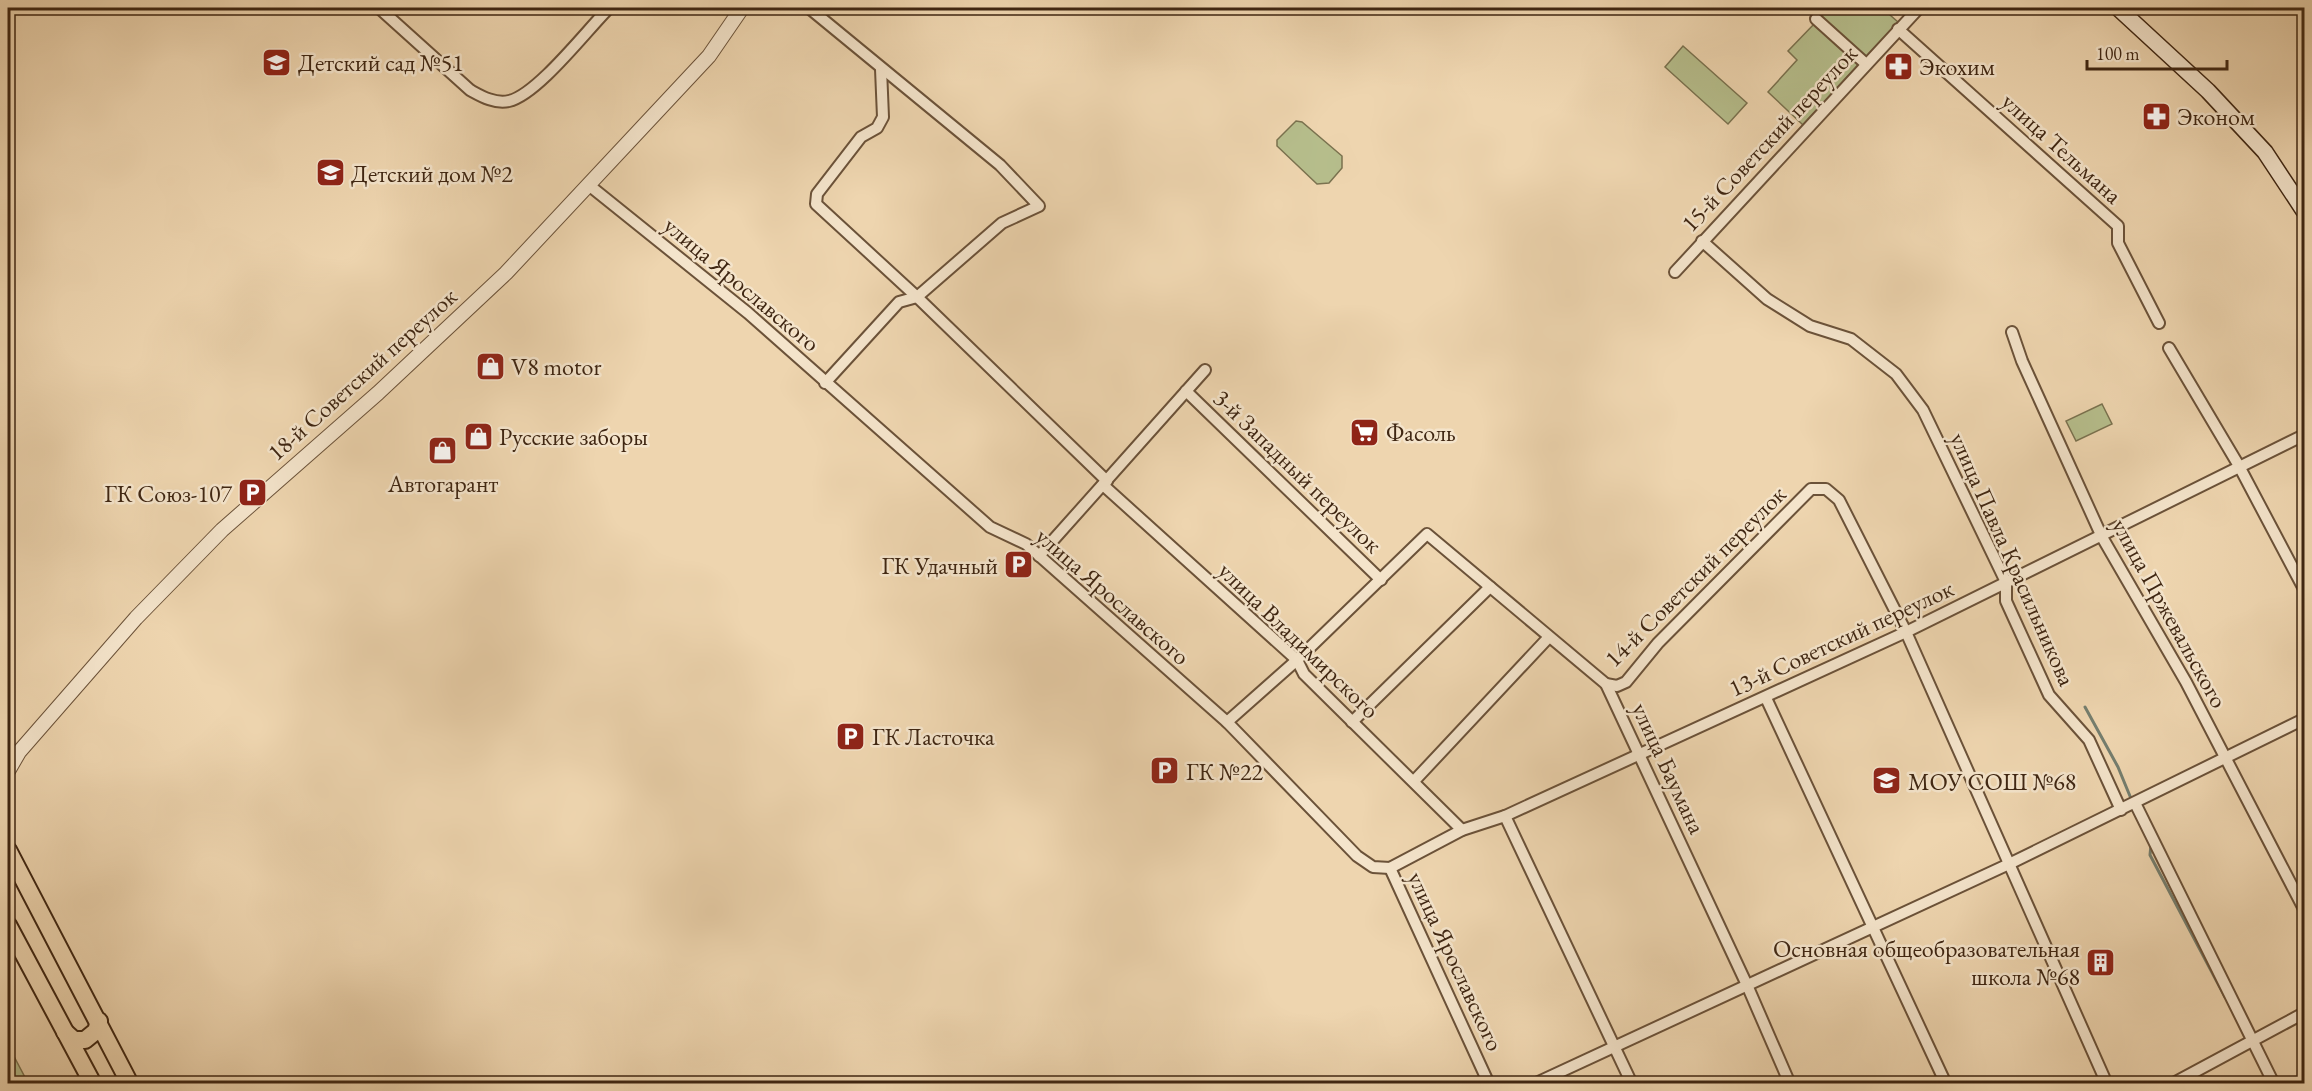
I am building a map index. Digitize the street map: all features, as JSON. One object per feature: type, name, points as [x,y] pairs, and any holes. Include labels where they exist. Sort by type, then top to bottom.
[{"type":"main road","points":[[2118,8],[2208,91],[2265,152],[2304,211]]},
{"type":"main road","points":[[8,850],[130,1083]]},
{"type":"main road","points":[[9,929],[93,1083]]},
{"type":"main road","points":[[65,1032],[74,1040],[85,1040],[96,1031],[99,1021]]},
{"type":"street","points":[[379,8],[470,90],[487,99],[508,101],[532,90],[609,8]]},
{"type":"street","name":"18-й Советский переулок","points":[[8,771],[19,752],[136,618],[222,530],[436,339],[506,273],[590,186],[709,56],[742,8]]},
{"type":"street","points":[[808,8],[1000,165],[1039,206],[1002,223],[917,297],[899,302],[825,382]]},
{"type":"street","name":"15-й Советский переулок","points":[[1675,272],[1919,8]]},
{"type":"street","points":[[1816,18],[1866,64]]},
{"type":"street","name":"улица Тельмана","points":[[1898,29],[2118,226],[2118,243],[2159,323]]},
{"type":"street","name":"улица Владимирского","points":[[881,69],[883,117],[877,128],[861,137],[817,194],[816,204],[917,297],[1105,483],[1297,660],[1304,674],[1414,780],[1462,830]]},
{"type":"street","name":"улица Ярославского","points":[[590,186],[748,313],[990,527],[1026,544],[1227,722],[1357,856],[1373,867],[1390,868],[1489,1083]]},
{"type":"street","name":"улица Павла Красильникова","points":[[1702,241],[1767,298],[1810,326],[1851,339],[1896,374],[1923,410],[2006,582],[2006,601],[2049,695],[2089,740],[2121,810]]},
{"type":"street","name":"улица Пржевальского","points":[[2012,332],[2022,361],[2102,537],[2151,619],[2304,909]]},
{"type":"street","points":[[2169,348],[2239,466],[2304,590]]},
{"type":"street","points":[[1039,556],[1205,370]]},
{"type":"street","name":"3-й Западный переулок","points":[[1186,391],[1381,580]]},
{"type":"street","name":"13-й Советский переулок","points":[[1390,868],[1462,830],[1505,816],[1641,756],[1906,632],[2102,537],[2304,435]]},
{"type":"street","name":"14-й Советский переулок","points":[[1606,684],[1617,686],[1626,682],[1661,639],[1810,489],[1826,489],[1839,500],[1906,632],[2107,1083]]},
{"type":"street","name":"улица Баумана","points":[[1381,580],[1427,534],[1606,684],[1747,985],[1790,1083]]},
{"type":"street","points":[[1227,722],[1297,660],[1381,580]]},
{"type":"street","points":[[1352,722],[1490,587]]},
{"type":"street","points":[[1414,780],[1548,637]]},
{"type":"street","points":[[1766,698],[1946,1083]]},
{"type":"street","points":[[1534,1083],[2009,864],[2304,719]]},
{"type":"street","points":[[2135,803],[2274,1083]]},
{"type":"street","points":[[1505,816],[1632,1083]]},
{"type":"street","points":[[2172,1083],[2304,1013]]},
{"type":"green space","points":[[1828,8],[1882,8],[1898,22],[1867,58],[1821,16]]},
{"type":"green space","points":[[1815,23],[1859,64],[1803,125],[1768,92],[1797,60],[1788,51]]},
{"type":"green space","points":[[1683,46],[1747,103],[1728,124],[1665,67]]},
{"type":"green space","points":[[1296,121],[1302,122],[1342,156],[1342,168],[1329,183],[1317,184],[1277,146],[1277,140]]},
{"type":"green space","points":[[2102,404],[2112,424],[2076,441],[2066,421]]},
{"type":"green space","points":[[8,1045],[28,1083],[8,1083]]},
{"type":"waterway","points":[[2085,707],[2118,767],[2132,801]]},
{"type":"waterway","points":[[2151,845],[2150,855],[2225,997]]},
{"type":"place","name":"Детский сад №51","points":[[277,62]]},
{"type":"place","name":"Экохим","points":[[1898,66]]},
{"type":"place","name":"Эконом","points":[[2156,116]]},
{"type":"place","name":"Детский дом №2","points":[[330,173]]},
{"type":"place","name":"V8 motor","points":[[490,366]]},
{"type":"place","name":"Фасоль","points":[[1365,432]]},
{"type":"place","name":"Русские заборы","points":[[478,436]]},
{"type":"place","name":"Автогарант","points":[[443,450]]},
{"type":"place","name":"ГК Союз-107","points":[[253,493]]},
{"type":"place","name":"ГК Удачный","points":[[1019,565]]},
{"type":"place","name":"ГК Ласточка","points":[[851,736]]},
{"type":"place","name":"ГК №22","points":[[1165,771]]},
{"type":"place","name":"МОУ СОШ №68","points":[[1887,781]]},
{"type":"place","name":"Основная общеобразовательная школа №68","points":[[2101,962]]}]
